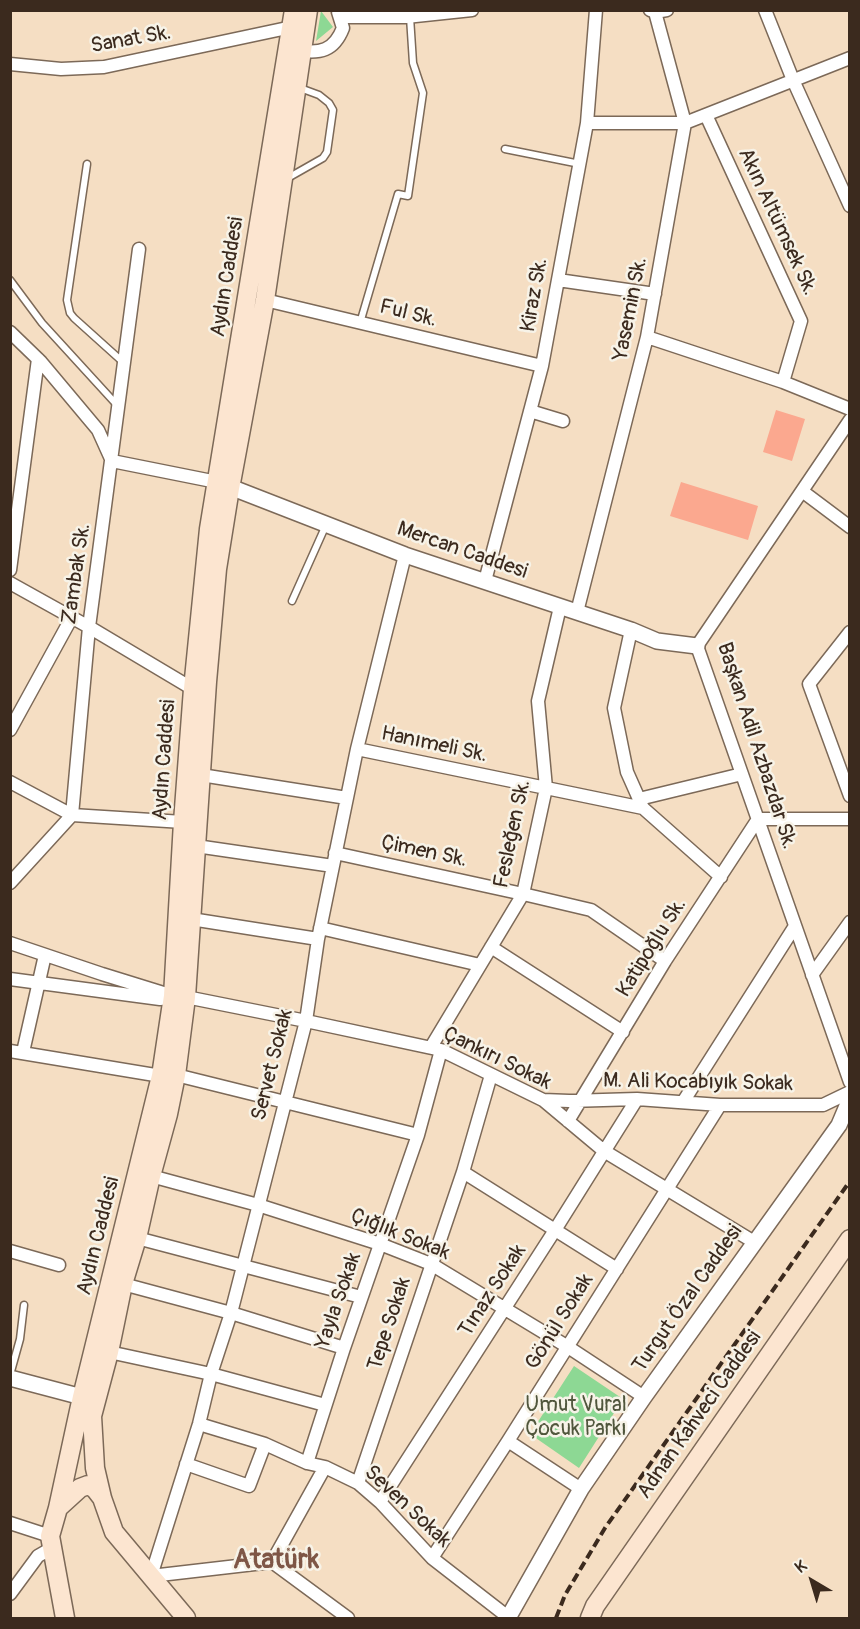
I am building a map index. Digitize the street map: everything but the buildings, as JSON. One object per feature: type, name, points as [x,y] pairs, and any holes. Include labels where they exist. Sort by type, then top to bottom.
[{"type":"main road","name":"Aydın Caddesi","points":[[186,1618],[114,1532],[102,1498],[95,1468],[92,1416],[109,1352],[123,1284],[168,1114],[169,1075],[191,919],[224,484],[295,50],[308,10]]},
{"type":"main road","name":"Aydın Caddesi","points":[[180,997],[183,822],[209,529],[224,484],[266,300],[297,87],[293,19]]},
{"type":"main road","name":"Aydın Caddesi","points":[[66,1618],[51,1542],[82,1396],[169,1075]]},
{"type":"main road","name":"Adnan Kahveci Caddesi","points":[[590,1618],[595,1606],[849,1239]]},
{"type":"main road","points":[[58,1508],[80,1488],[88,1485],[95,1489],[102,1498]]},
{"type":"street","points":[[295,50],[323,51],[332,45],[344,28],[339,14],[410,17],[472,10]]},
{"type":"street","name":"Kiraz Sk.","points":[[485,581],[542,366],[587,123],[596,10]]},
{"type":"street","points":[[765,10],[793,80],[849,206]]},
{"type":"street","name":"Yasemin Sk.","points":[[577,612],[647,337],[685,123],[657,11]]},
{"type":"street","name":"Sanat Sk.","points":[[10,64],[61,69],[104,68],[293,19]]},
{"type":"street","points":[[587,123],[685,123],[849,58]]},
{"type":"street","name":"Akın Altümsek Sk.","points":[[706,115],[801,321],[783,382]]},
{"type":"street","name":"Zambak Sk.","points":[[72,815],[89,627],[139,249]]},
{"type":"street","points":[[558,280],[655,294]]},
{"type":"street","name":"Ful Sk.","points":[[266,300],[542,366]]},
{"type":"street","points":[[10,332],[38,359],[98,430],[112,460],[224,484]]},
{"type":"street","points":[[647,337],[783,382],[849,409]]},
{"type":"street","points":[[10,570],[38,359]]},
{"type":"street","points":[[530,411],[563,421]]},
{"type":"street","name":"Başkan Adil Azbazdar Sk.","points":[[849,420],[697,645],[849,1082]]},
{"type":"street","name":"Mercan Caddesi","points":[[224,484],[405,555],[631,630],[657,641],[697,645]]},
{"type":"street","points":[[802,491],[849,527]]},
{"type":"street","name":"Servet Sokak","points":[[151,1576],[231,1313],[306,1021],[319,933],[357,749],[405,555]]},
{"type":"street","points":[[10,583],[193,689]]},
{"type":"street","name":"Fesleğen Sk.","points":[[436,1049],[480,965],[523,894],[546,788],[538,701],[560,607]]},
{"type":"street","points":[[10,729],[72,617]]},
{"type":"street","points":[[631,630],[614,708],[627,772],[641,804],[721,876]]},
{"type":"street","points":[[849,632],[809,684],[847,777],[849,796]]},
{"type":"street","name":"Hanımeli Sk.","points":[[357,749],[546,788],[641,804]]},
{"type":"street","points":[[641,804],[742,774]]},
{"type":"street","points":[[201,775],[347,798]]},
{"type":"street","points":[[10,782],[72,815],[183,822]]},
{"type":"street","points":[[10,883],[72,815]]},
{"type":"street","points":[[758,819],[849,819]]},
{"type":"street","name":"Katipoğlu Sk.","points":[[568,1121],[665,962],[758,819]]},
{"type":"street","name":"Çimen Sk.","points":[[196,846],[334,859],[523,894],[591,910],[665,962]]},
{"type":"street","points":[[191,919],[319,933],[480,965]]},
{"type":"street","points":[[812,975],[849,922]]},
{"type":"street","points":[[683,1102],[795,926]]},
{"type":"street","points":[[10,943],[180,997]]},
{"type":"street","points":[[491,947],[623,1032]]},
{"type":"street","points":[[45,955],[40,982],[17,1051],[169,1075],[418,1135]]},
{"type":"street","points":[[10,978],[160,999],[180,997]]},
{"type":"street","name":"Çankırı Sokak","points":[[180,997],[436,1049],[543,1100],[604,1151],[754,1242]]},
{"type":"street","name":"Yayla Sokak","points":[[307,1463],[361,1297],[418,1135],[436,1049]]},
{"type":"street","name":"Tepe Sokak","points":[[358,1483],[463,1172],[491,1075]]},
{"type":"street","name":"M. Ali Kocabıyık Sokak","points":[[543,1100],[637,1099],[720,1105],[823,1105],[849,1092]]},
{"type":"street","name":"Tınaz Sokak","points":[[380,1502],[637,1099]]},
{"type":"street","name":"Turgut Özal Caddesi","points":[[508,1618],[581,1489],[644,1397],[839,1125],[849,1099]]},
{"type":"street","name":"Gönül Sokak","points":[[432,1558],[508,1442],[720,1105]]},
{"type":"street","points":[[463,1172],[617,1269]]},
{"type":"street","name":"Çığlık Sokak","points":[[151,1176],[258,1204],[380,1244],[431,1264],[568,1347],[644,1397]]},
{"type":"street","points":[[137,1238],[361,1297]]},
{"type":"street","points":[[10,1251],[59,1265]]},
{"type":"street","points":[[123,1284],[231,1313],[344,1348]]},
{"type":"street","points":[[109,1352],[212,1374],[325,1405]]},
{"type":"street","points":[[10,1376],[82,1396]]},
{"type":"street","name":"Seven Sokak","points":[[199,1424],[265,1444],[307,1463],[325,1467],[358,1483],[380,1502],[432,1558],[508,1618]]},
{"type":"street","points":[[508,1442],[581,1489]]},
{"type":"street","points":[[186,1464],[249,1486],[265,1444]]},
{"type":"street","points":[[272,1562],[325,1467]]},
{"type":"street","points":[[10,1523],[51,1542],[30,1564],[10,1594]]},
{"type":"street","points":[[151,1576],[272,1562],[348,1618]]},
{"type":"lane","points":[[360,322],[398,194],[408,196],[423,93],[413,63],[410,17]]},
{"type":"lane","points":[[283,181],[323,158],[327,152],[333,110],[329,103],[319,95],[297,87]]},
{"type":"lane","points":[[505,149],[580,164]]},
{"type":"lane","points":[[87,164],[68,306],[70,313],[78,323],[124,363]]},
{"type":"lane","points":[[10,280],[48,330],[119,407]]},
{"type":"lane","points":[[292,601],[326,524]]},
{"type":"lane","points":[[10,1376],[20,1339],[24,1305]]},
{"type":"green space","points":[[321,11],[333,27],[316,41]]},
{"type":"green space","name":"Umut Vural Çocuk Parkı","points":[[574,1366],[623,1399],[579,1468],[530,1434]]},
{"type":"railway","points":[[556,1618],[565,1595],[605,1528],[850,1181]]},
{"type":"district","name":"Atatürk","points":[[276,1561]]}]
